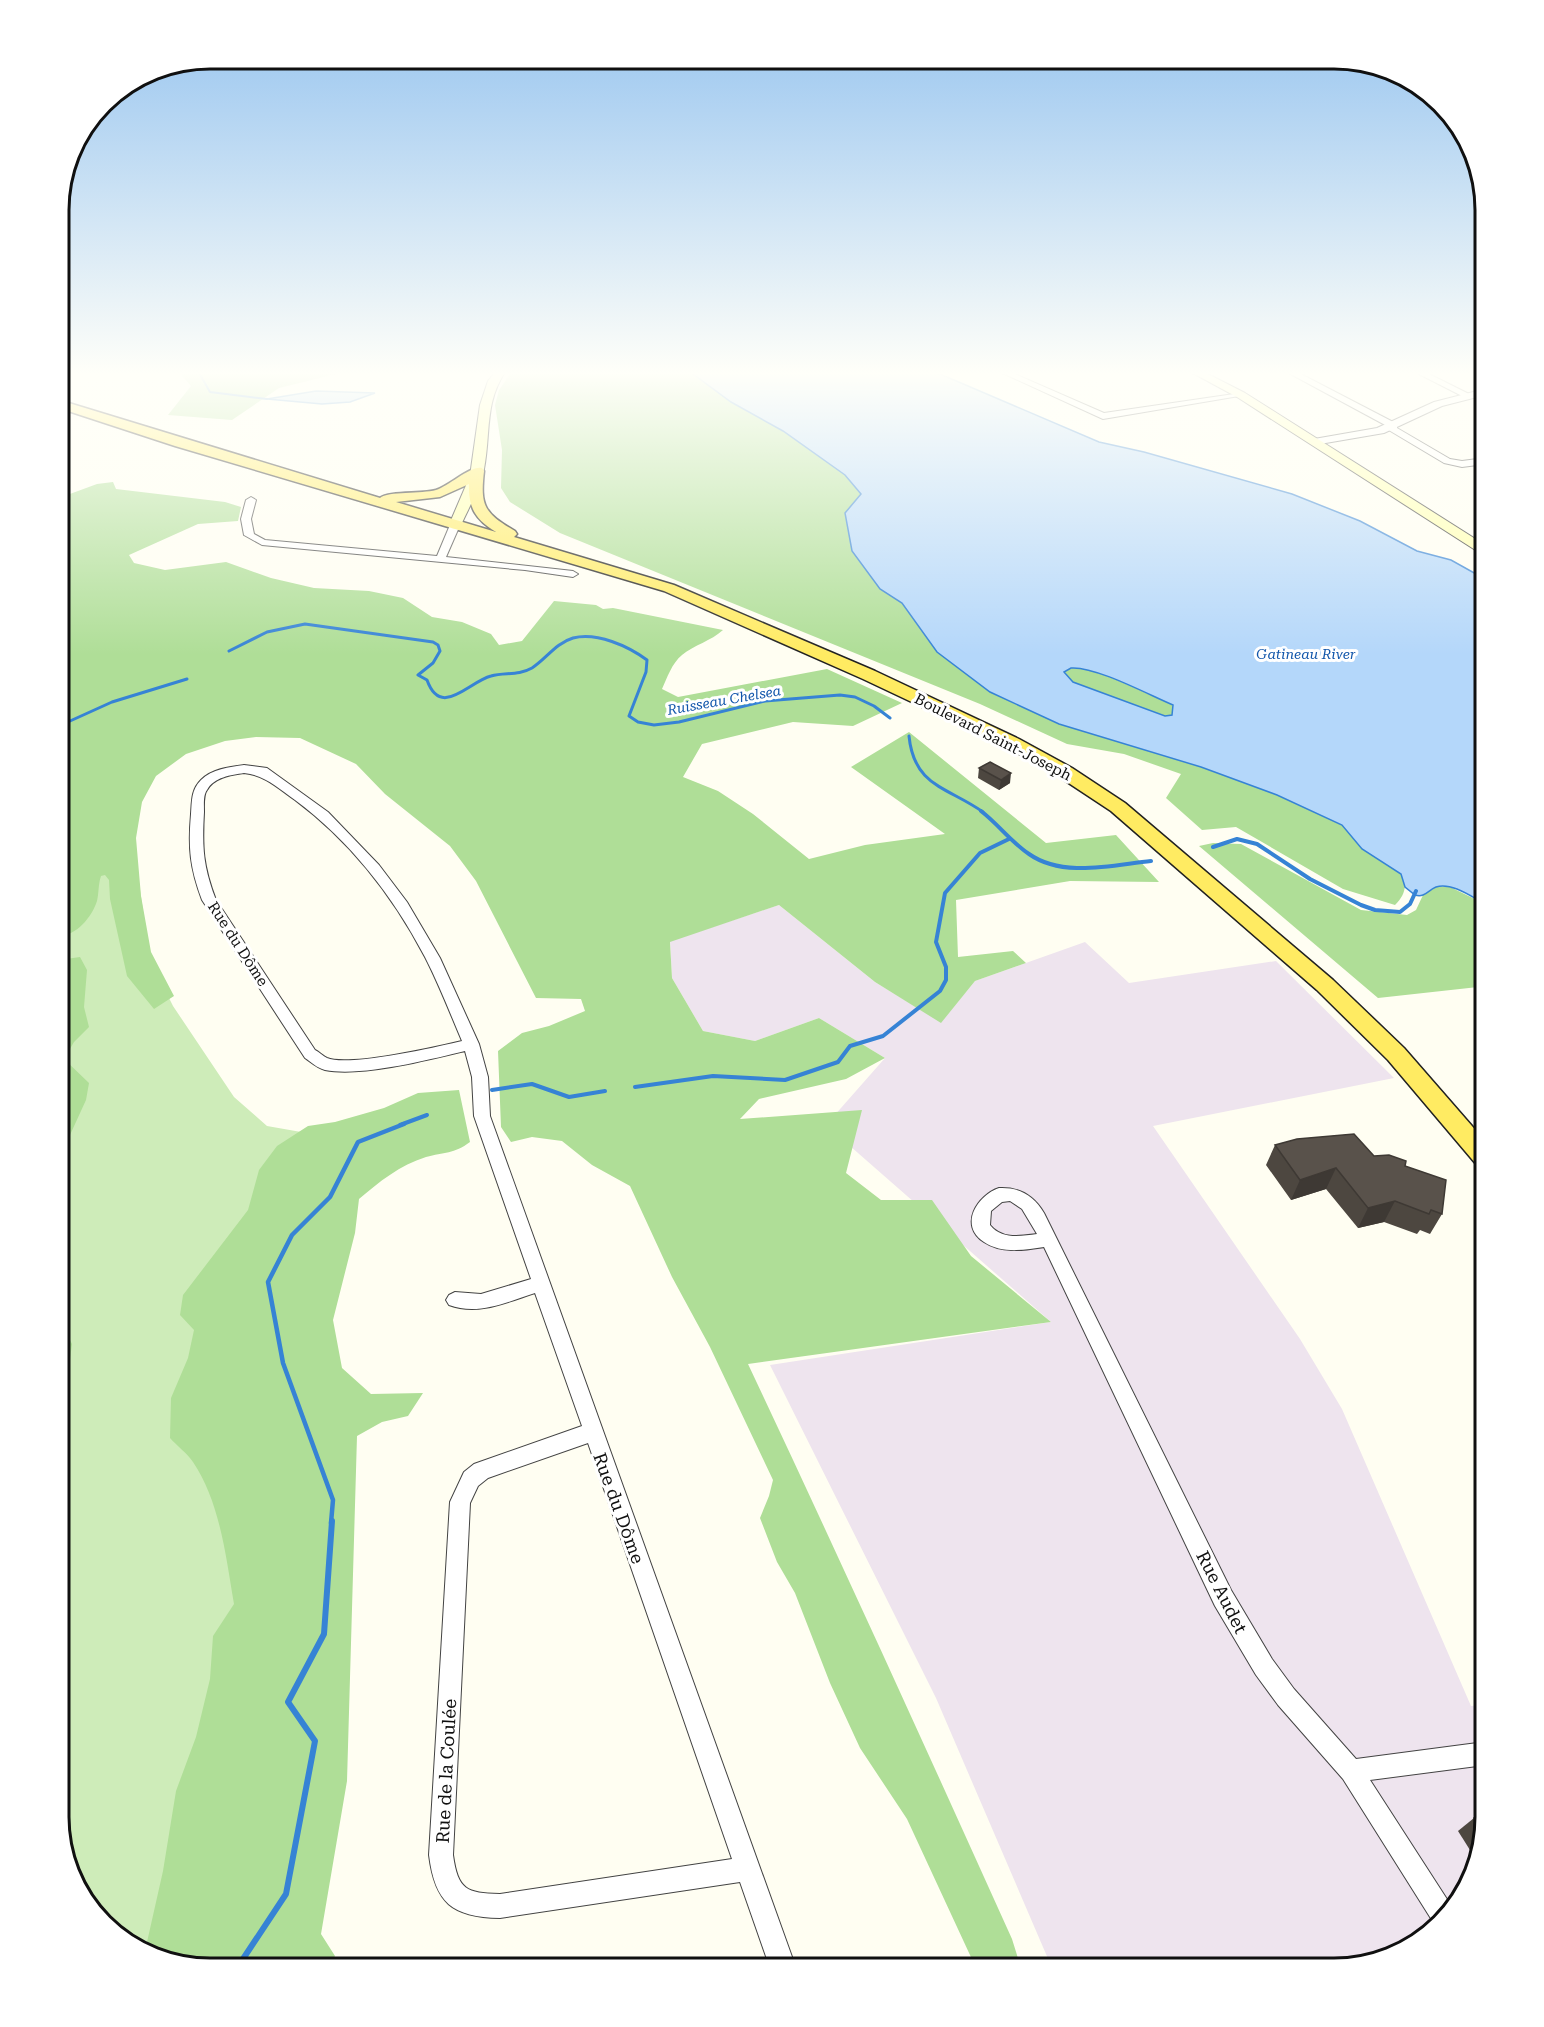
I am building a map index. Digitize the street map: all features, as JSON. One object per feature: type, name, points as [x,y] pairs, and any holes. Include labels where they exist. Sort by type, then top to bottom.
[{"type":"main road","points":[[256,466],[352,494],[399,499],[422,497],[458,487],[477,471]]},
{"type":"main road","points":[[478,466],[474,500],[480,513],[486,519],[528,542],[613,570]]},
{"type":"main road","points":[[1351,466],[1475,544]]},
{"type":"main road","points":[[454,525],[477,471]]},
{"type":"main road","name":"Boulevard Saint-Joseph","points":[[352,494],[613,570],[691,597],[869,675],[1013,743],[1089,787],[1152,835],[1357,1014],[1417,1077],[1475,1145]]},
{"type":"street","points":[[251,500],[246,519],[247,531],[249,536],[262,542],[292,548],[544,569],[573,574]]},
{"type":"street","points":[[440,560],[454,525]]},
{"type":"street","name":"Rue du Dôme","points":[[471,1044],[422,1056],[347,1066],[325,1064],[310,1054],[208,900],[203,888],[195,849],[196,797],[202,786],[215,775],[224,772],[244,769],[263,771],[314,807],[384,879],[402,905],[442,975],[471,1044],[480,1077],[482,1116],[539,1284],[779,1958]]},
{"type":"street","name":"Rue Audet","points":[[1049,1239],[1237,1624],[1286,1697],[1352,1771],[1440,1910]]},
{"type":"street","points":[[455,1300],[481,1302],[539,1284]]},
{"type":"street","name":"Rue de la Coulée","points":[[592,1432],[481,1471],[471,1479],[464,1490],[460,1502],[458,1538],[441,1855],[443,1878],[449,1891],[462,1900],[479,1906],[500,1906],[747,1869]]},
{"type":"street","points":[[1352,1771],[1475,1754]]},
{"type":"shaded area","points":[[779,905],[875,982],[941,1022],[975,981],[1085,942],[1129,983],[1276,961],[1394,1078],[1153,1126],[1300,1339],[1342,1409],[1471,1706],[1475,1706],[1475,1817],[1470,1854],[1461,1880],[1451,1896],[1427,1923],[1413,1934],[1397,1944],[1353,1957],[1048,1958],[936,1698],[770,1365],[1051,1322],[826,1125],[885,1058],[819,1018],[755,1041],[703,1031],[672,978],[670,941]]},
{"type":"green space","points":[[502,466],[832,466],[845,475],[861,494],[851,506],[880,589],[902,603],[937,652],[990,692],[1059,724],[1201,767],[1277,795],[1342,825],[1362,849],[1402,874],[1405,887],[1401,898],[1395,905],[1343,889],[1236,827],[1202,830],[1166,798],[1181,774],[1124,754],[1067,744],[980,704],[560,533],[510,502],[501,488]]},
{"type":"green space","points":[[113,482],[116,489],[225,502],[241,507],[238,521],[198,524],[129,555],[134,563],[165,570],[226,562],[271,578],[314,588],[369,591],[403,598],[432,617],[462,622],[491,634],[499,645],[522,641],[554,601],[596,605],[603,609],[613,608],[723,630],[682,655],[675,662],[662,689],[678,697],[827,669],[902,703],[853,726],[793,722],[702,744],[683,777],[718,791],[753,814],[809,859],[865,845],[945,834],[851,767],[909,732],[1046,843],[1116,835],[1159,882],[1070,881],[956,900],[958,957],[1013,951],[1026,963],[975,981],[941,1023],[875,982],[779,905],[670,942],[672,978],[703,1031],[755,1041],[819,1018],[885,1058],[846,1079],[759,1099],[740,1119],[862,1110],[846,1173],[881,1200],[932,1200],[971,1256],[1051,1322],[748,1364],[1012,1939],[1018,1958],[971,1958],[907,1819],[860,1748],[830,1683],[795,1593],[777,1562],[760,1518],[773,1480],[710,1347],[672,1277],[630,1186],[592,1165],[562,1141],[532,1137],[511,1142],[501,1127],[498,1051],[522,1033],[549,1026],[585,1011],[581,999],[536,998],[476,881],[450,846],[385,794],[356,764],[300,738],[256,737],[225,741],[186,754],[156,776],[142,802],[136,838],[141,896],[151,952],[174,996],[154,1009],[127,976],[110,899],[109,880],[105,875],[101,876],[97,901],[91,913],[77,929],[69,934],[69,494],[97,484]]},
{"type":"green space","points":[[1071,668],[1107,676],[1173,705],[1172,716],[1165,716],[1073,682],[1064,672]]},
{"type":"green space","points":[[69,837],[133,840],[150,960],[173,1006],[234,1097],[267,1126],[358,1142],[211,1958],[191,1957],[147,1944],[117,1923],[104,1910],[83,1880],[76,1863],[69,1827]]},
{"type":"green space","points":[[1213,843],[1241,844],[1361,910],[1407,915],[1416,910],[1423,895],[1436,887],[1448,886],[1475,899],[1475,987],[1378,998],[1199,846]]},
{"type":"green space","points":[[80,957],[87,970],[84,1007],[89,1027],[69,1050],[69,959]]},
{"type":"green space","points":[[69,1064],[89,1083],[86,1100],[69,1137]]},
{"type":"green space","points":[[459,1090],[470,1142],[454,1151],[426,1157],[399,1169],[359,1199],[355,1233],[333,1320],[342,1368],[371,1394],[423,1393],[408,1416],[382,1422],[357,1436],[347,1781],[321,1934],[335,1956],[334,1958],[210,1958],[173,1953],[147,1944],[163,1871],[176,1791],[196,1737],[210,1679],[213,1636],[234,1604],[221,1530],[210,1494],[193,1462],[170,1438],[171,1398],[188,1358],[194,1330],[180,1315],[183,1295],[248,1210],[259,1170],[277,1146],[308,1126],[335,1122],[384,1108],[418,1093]]},
{"type":"green space","points":[[69,1338],[72,1344],[69,1366]]},
{"type":"water","name":"Gatineau River","points":[[832,466],[1192,466],[1292,494],[1360,521],[1417,551],[1451,560],[1475,573],[1475,898],[1462,891],[1442,886],[1424,895],[1415,895],[1405,887],[1401,874],[1362,849],[1342,825],[1277,795],[1201,767],[1059,724],[990,692],[937,652],[902,603],[880,589],[852,551],[845,513],[861,494],[845,475]],"holes":[[[1071,668],[1094,672],[1137,688],[1173,705],[1172,715],[1165,716],[1073,682],[1064,672]]]},
{"type":"building","points":[[990,762],[1011,773],[1001,780],[979,768]]},
{"type":"building","points":[[1354,1134],[1374,1156],[1389,1155],[1406,1161],[1405,1166],[1446,1180],[1442,1214],[1431,1210],[1429,1214],[1395,1201],[1368,1208],[1336,1168],[1300,1180],[1275,1145],[1297,1139]]},
{"type":"waterway","name":"Ruisseau Chelsea","points":[[229,651],[267,632],[305,624],[433,642],[438,645],[440,651],[433,663],[418,675],[427,680],[433,691],[440,697],[447,697],[456,695],[482,679],[532,668],[567,640],[592,637],[622,645],[647,660],[646,672],[629,716],[638,722],[654,725],[679,722],[765,701],[840,695],[855,697],[874,706],[890,718]]},
{"type":"waterway","name":"Ruisseau Chelsea","points":[[69,721],[112,702],[187,679]]},
{"type":"waterway","name":"Ruisseau Chelsea","points":[[909,736],[912,753],[925,776],[983,812]]},
{"type":"waterway","name":"Ruisseau Chelsea","points":[[981,811],[1029,854],[1057,866],[1088,868],[1151,861]]},
{"type":"waterway","points":[[635,1087],[713,1076],[785,1080],[838,1062],[850,1046],[883,1036],[940,991],[946,980],[946,967],[936,942],[945,893],[980,853],[1009,839]]},
{"type":"waterway","name":"Ruisseau Chelsea","points":[[1213,847],[1237,839],[1257,844],[1310,879],[1375,910],[1400,912],[1410,904],[1416,891]]},
{"type":"waterway","points":[[492,1090],[532,1084],[569,1097],[605,1091]]},
{"type":"waterway","points":[[400,1125],[427,1115]]},
{"type":"waterway","points":[[331,1523],[333,1500],[283,1363],[268,1282],[292,1235],[330,1197],[358,1142],[404,1124]]},
{"type":"waterway","points":[[244,1958],[286,1894],[315,1741],[288,1702],[324,1634],[332,1521]]}]
